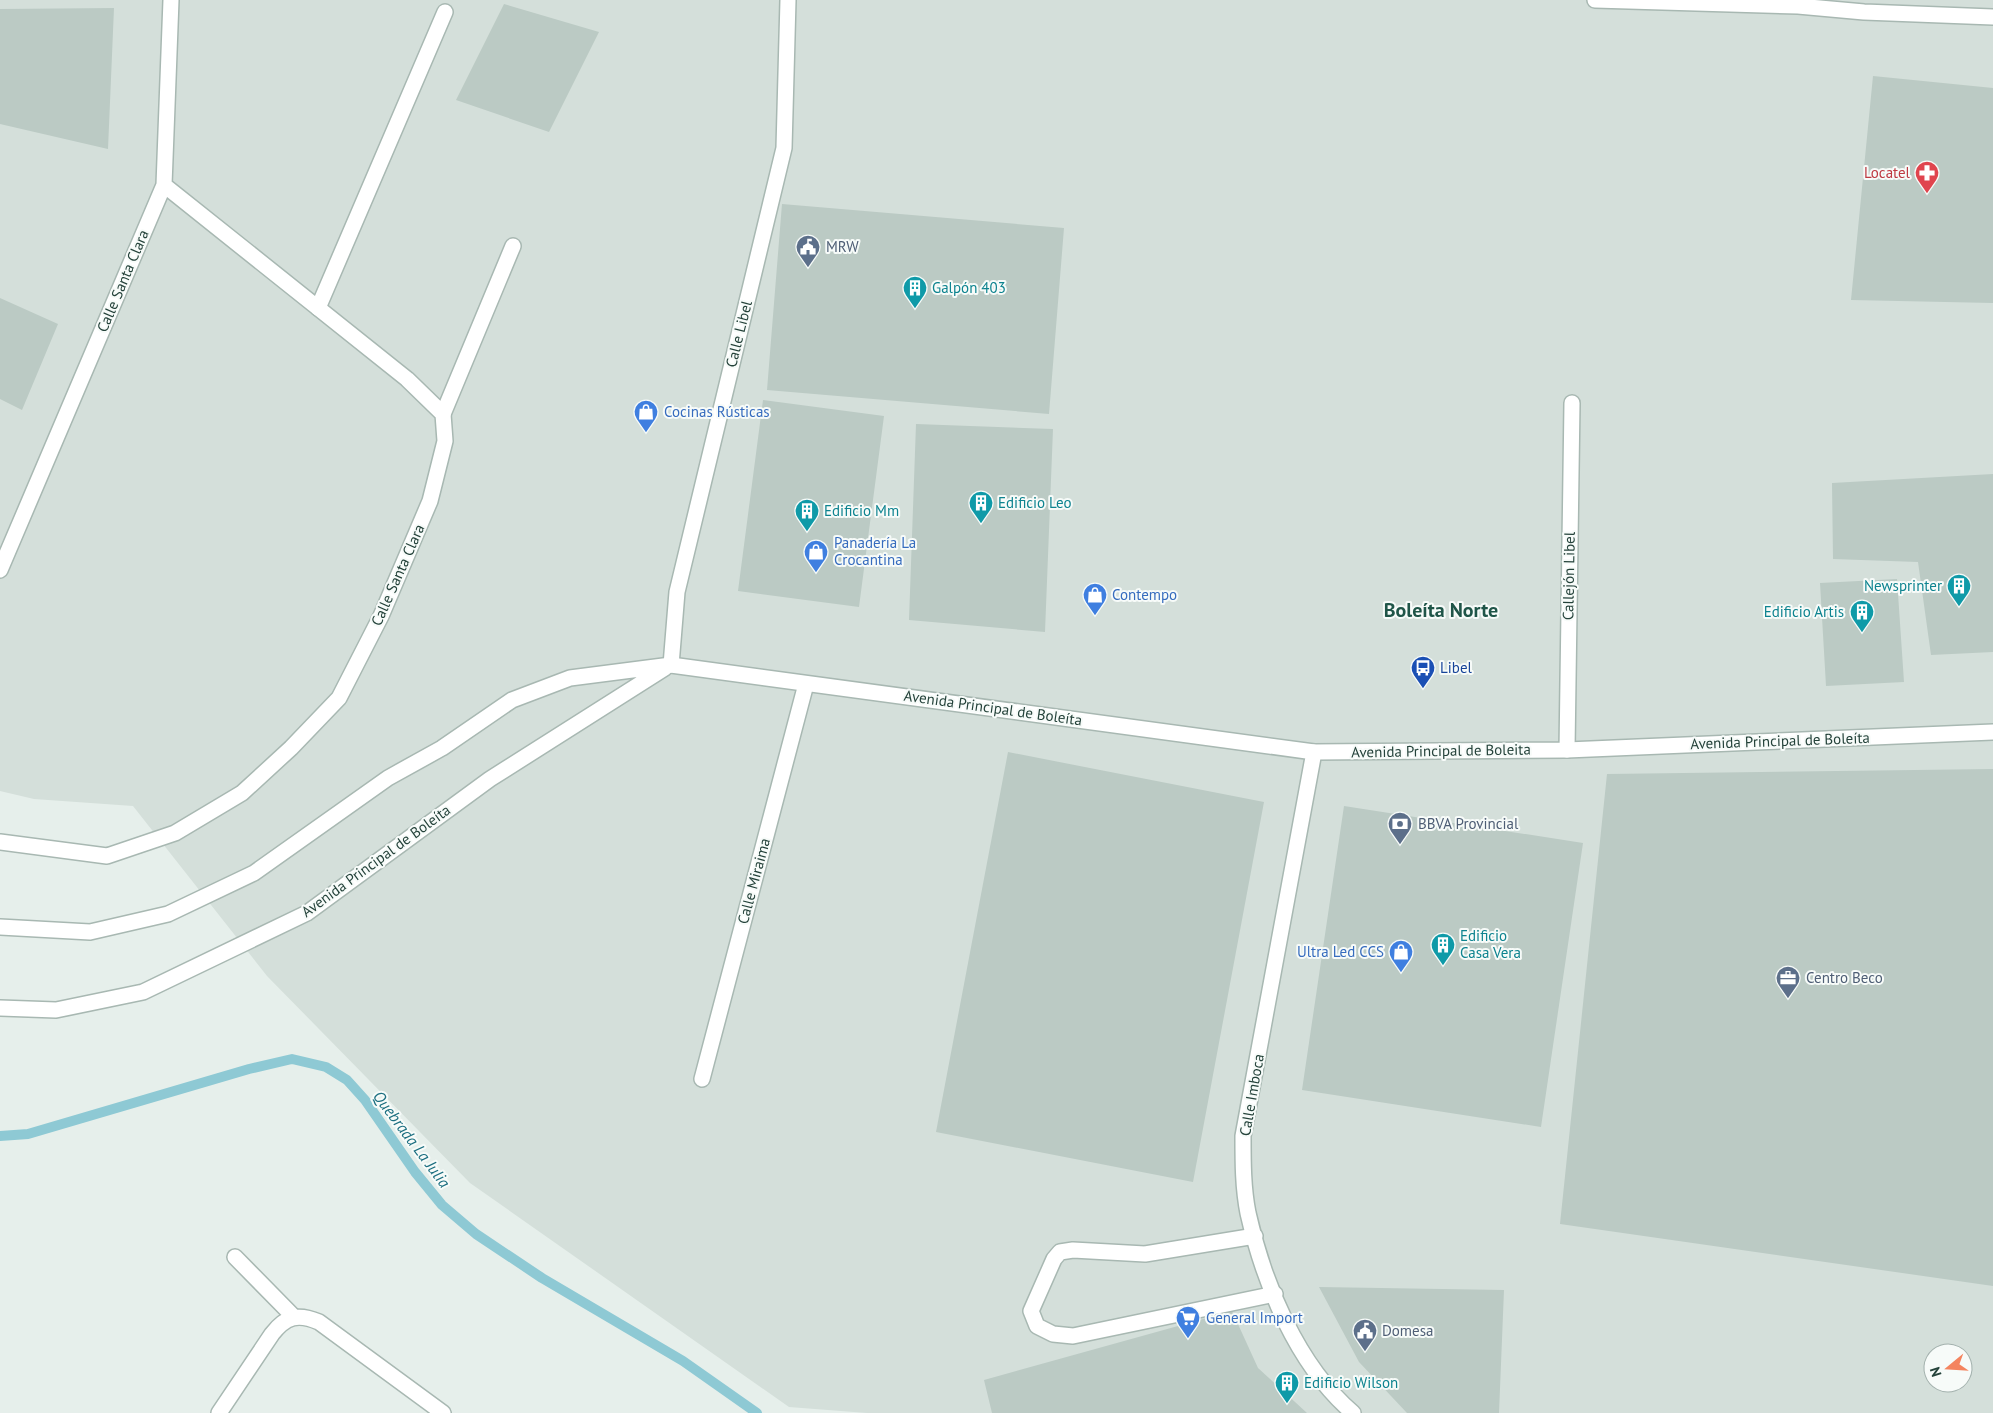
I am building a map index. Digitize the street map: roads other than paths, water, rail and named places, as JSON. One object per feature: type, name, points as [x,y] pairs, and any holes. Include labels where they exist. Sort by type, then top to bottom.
[{"type":"street","name":"Calle Santa Clara","points":[[0,570],[164,185],[171,0]]},
{"type":"street","name":"Calle Libel","points":[[671,665],[677,592],[784,148],[788,0]]},
{"type":"street","points":[[1594,0],[1798,6],[1864,12],[1993,17]]},
{"type":"street","points":[[318,308],[445,12]]},
{"type":"street","points":[[164,185],[406,379],[443,414],[513,246]]},
{"type":"street","name":"Callejón Libel","points":[[1567,750],[1572,403]]},
{"type":"street","name":"Calle Santa Clara","points":[[0,842],[108,856],[175,833],[242,793],[291,748],[339,698],[381,616],[430,502],[445,441],[443,414]]},
{"type":"street","name":"Avenida Principal de Boleíta","points":[[0,1008],[56,1010],[143,992],[307,913],[490,779],[671,665]]},
{"type":"street","name":"Avenida Principal de Boleíta","points":[[0,927],[90,932],[168,914],[254,873],[388,778],[442,748],[512,700],[570,678],[671,665],[1314,752]]},
{"type":"street","name":"Calle Miraima","points":[[702,1079],[806,684]]},
{"type":"street","name":"Avenida Principal de Boleíta","points":[[1567,750],[1993,732]]},
{"type":"street","name":"Avenida Principal de Boleita","points":[[1314,752],[1567,750]]},
{"type":"street","name":"Calle Imboca","points":[[1314,752],[1243,1136],[1243,1173],[1248,1212],[1265,1270],[1294,1340],[1341,1402],[1353,1413]]},
{"type":"street","points":[[1255,1236],[1145,1254],[1073,1250],[1060,1252],[1054,1259],[1031,1310],[1037,1326],[1053,1334],[1073,1336],[1275,1294]]},
{"type":"street","points":[[235,1257],[293,1316]]},
{"type":"street","points":[[219,1413],[280,1323],[293,1316],[307,1317],[319,1322],[443,1413]]},
{"type":"waterway","name":"Quebrada La Julia","points":[[0,1136],[28,1134],[249,1069],[292,1059],[326,1067],[347,1080],[365,1100],[415,1172],[442,1205],[476,1234],[542,1278],[683,1361],[757,1413]]},
{"type":"place","name":"Locatel","points":[[1927,194]]},
{"type":"place","name":"MRW","points":[[808,268]]},
{"type":"place","name":"Galpón 403","points":[[915,309]]},
{"type":"place","name":"Cocinas Rústicas","points":[[646,433]]},
{"type":"place","name":"Edificio Leo","points":[[981,524]]},
{"type":"place","name":"Edificio Mm","points":[[807,532]]},
{"type":"place","name":"Panadería La Crocantina","points":[[816,573]]},
{"type":"place","name":"Newsprinter","points":[[1959,607]]},
{"type":"place","name":"Contempo","points":[[1095,616]]},
{"type":"place","name":"Edificio Artis","points":[[1862,633]]},
{"type":"place","name":"Libel","points":[[1423,689]]},
{"type":"place","name":"BBVA Provincial","points":[[1400,845]]},
{"type":"place","name":"Edificio Casa Vera","points":[[1443,966]]},
{"type":"place","name":"Ultra Led CCS","points":[[1401,973]]},
{"type":"place","name":"Centro Beco","points":[[1788,999]]},
{"type":"place","name":"General Import","points":[[1188,1339]]},
{"type":"place","name":"Domesa","points":[[1365,1352]]},
{"type":"place","name":"Edificio Wilson","points":[[1287,1404]]},
{"type":"district","name":"Boleíta Norte","points":[[1441,610]]}]
